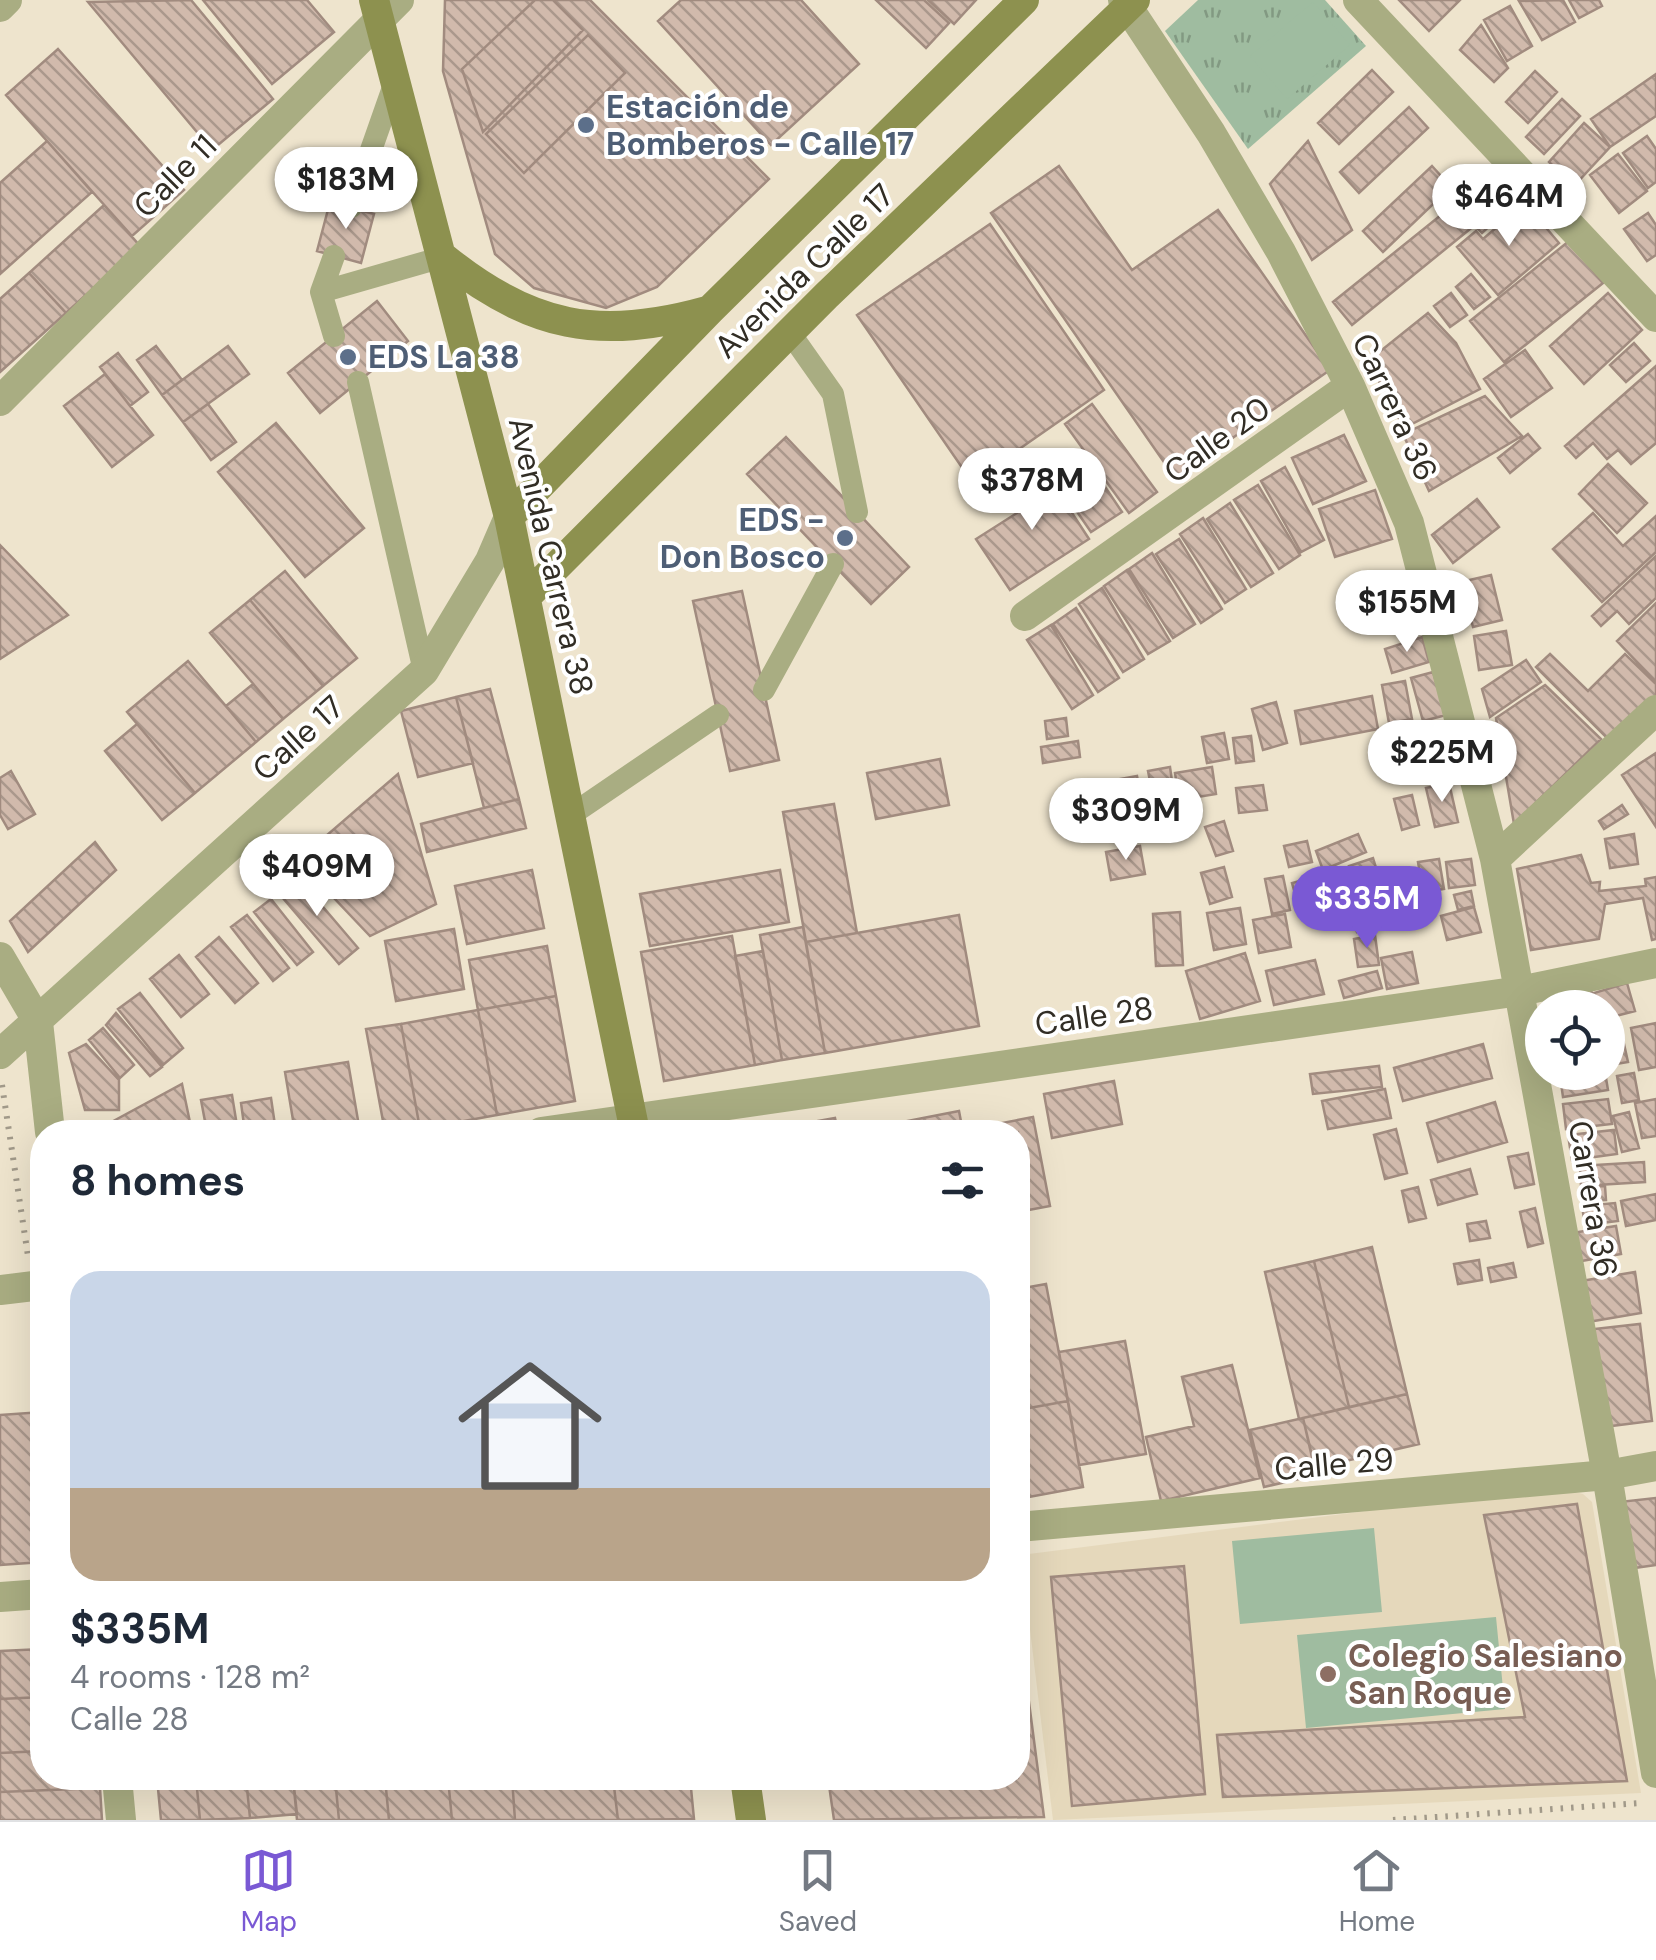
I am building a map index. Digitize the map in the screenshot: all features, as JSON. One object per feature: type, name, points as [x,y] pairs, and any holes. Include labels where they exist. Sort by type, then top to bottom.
[{"type":"main road","name":"Avenida Calle 17","points":[[509,517],[710,310],[1024,0]]},
{"type":"main road","name":"Avenida Calle 17","points":[[526,597],[1129,2]]},
{"type":"main road","name":"Avenida Carrera 38","points":[[385,6],[397,76],[509,517],[632,1120]]},
{"type":"main road","points":[[444,256],[479,286],[520,309],[564,323],[610,328],[656,325],[710,310]]},
{"type":"main road","points":[[746,1790],[751,1820]]},
{"type":"street","points":[[0,7],[7,0]]},
{"type":"street","points":[[1358,0],[1656,318]]},
{"type":"street","name":"Carrera 36","points":[[1129,2],[1281,252],[1350,386],[1409,524],[1495,859],[1608,1474],[1656,1773]]},
{"type":"street","name":"Calle 11","points":[[0,401],[385,6]]},
{"type":"street","name":"Calle 20","points":[[1025,616],[1350,386]]},
{"type":"street","name":"Calle 17","points":[[0,1054],[424,671],[490,561],[509,517]]},
{"type":"street","points":[[1495,859],[1656,710]]},
{"type":"street","points":[[0,957],[38,1022],[49,1120]]},
{"type":"street","name":"Calle 28","points":[[660,1120],[1520,991],[1656,963]]},
{"type":"street","points":[[0,1290],[30,1287]]},
{"type":"street","name":"Calle 29","points":[[1030,1526],[1608,1474],[1656,1466]]},
{"type":"street","points":[[0,1596],[30,1595]]},
{"type":"street","points":[[118,1790],[121,1820]]},
{"type":"lane","points":[[351,207],[397,76]]},
{"type":"lane","points":[[334,256],[322,292],[334,336]]},
{"type":"lane","points":[[322,292],[444,256]]},
{"type":"lane","points":[[790,333],[832,394],[857,512]]},
{"type":"lane","points":[[358,382],[424,671]]},
{"type":"lane","points":[[764,690],[833,564]]},
{"type":"lane","points":[[571,816],[718,715]]},
{"type":"path","points":[[0,1070],[30,1241]]},
{"type":"path","points":[[1393,1820],[1656,1802]]},
{"type":"shaded area","name":"Colegio Salesiano San Roque","points":[[1556,1487],[1583,1494],[1592,1502],[1641,1793],[1053,1820],[1030,1630],[1030,1554]]},
{"type":"green space","points":[[1198,0],[1325,0],[1366,46],[1248,149],[1165,31]]},
{"type":"green space","points":[[1313,2],[1350,45],[1287,99],[1250,56]]},
{"type":"green space","points":[[1374,1528],[1382,1612],[1240,1624],[1232,1541]]},
{"type":"green space","points":[[1496,1617],[1505,1709],[1306,1728],[1297,1635]]},
{"type":"building","points":[[191,0],[273,99],[212,150],[88,2]]},
{"type":"building","points":[[203,0],[307,0],[334,32],[272,84]]},
{"type":"building","name":"Estación de Bomberos - Calle 17","points":[[445,0],[590,0],[769,179],[657,287],[606,308],[534,288],[495,254],[443,71]]},
{"type":"building","points":[[535,0],[553,0],[583,30],[483,132],[462,69]]},
{"type":"building","points":[[681,0],[801,0],[859,64],[771,145],[658,21]]},
{"type":"building","points":[[876,0],[924,0],[949,23],[926,48]]},
{"type":"building","points":[[928,0],[976,0],[954,24]]},
{"type":"building","points":[[1399,0],[1460,0],[1429,31]]},
{"type":"building","points":[[1563,0],[1575,22],[1542,40],[1519,1]]},
{"type":"building","points":[[1569,0],[1599,0],[1602,6],[1579,18]]},
{"type":"building","points":[[1510,6],[1532,46],[1507,61],[1484,20]]},
{"type":"building","points":[[1481,25],[1508,68],[1494,82],[1460,50]]},
{"type":"building","points":[[588,35],[625,73],[524,173],[486,134]]},
{"type":"building","points":[[58,49],[184,190],[132,236],[6,95]]},
{"type":"building","points":[[1372,70],[1393,92],[1339,144],[1318,123]]},
{"type":"building","points":[[1535,71],[1557,92],[1528,123],[1506,102]]},
{"type":"building","points":[[1656,74],[1656,116],[1610,147],[1591,119]]},
{"type":"building","points":[[1562,99],[1580,116],[1544,154],[1526,137]]},
{"type":"building","points":[[1409,107],[1428,128],[1359,193],[1340,172]]},
{"type":"building","points":[[1584,123],[1610,147],[1574,186],[1549,162]]},
{"type":"building","points":[[1647,136],[1656,149],[1656,182],[1648,188],[1623,153]]},
{"type":"building","points":[[47,141],[92,192],[0,274],[0,183]]},
{"type":"building","points":[[1308,141],[1352,230],[1312,260],[1270,184]]},
{"type":"building","points":[[1618,154],[1647,191],[1619,213],[1590,175]]},
{"type":"building","points":[[1059,166],[1132,270],[1218,210],[1330,370],[1175,478],[991,213]]},
{"type":"building","points":[[1432,166],[1451,187],[1383,252],[1363,231]]},
{"type":"building","points":[[1485,179],[1510,207],[1482,233],[1456,206]]},
{"type":"building","name":"EDS La 38","points":[[330,202],[374,214],[361,263],[317,251]]},
{"type":"building","points":[[1525,203],[1559,243],[1498,295],[1457,247],[1476,231],[1483,239]]},
{"type":"building","points":[[104,205],[140,246],[66,313],[29,273]]},
{"type":"building","points":[[1451,207],[1470,229],[1352,325],[1333,302]]},
{"type":"building","points":[[1648,213],[1656,225],[1656,255],[1647,261],[1624,229]]},
{"type":"building","points":[[990,224],[1104,390],[972,482],[857,315]]},
{"type":"building","points":[[1569,241],[1603,283],[1504,362],[1470,321]]},
{"type":"building","points":[[29,273],[66,313],[0,372],[0,299]]},
{"type":"building","points":[[1471,274],[1490,297],[1474,309],[1456,287]]},
{"type":"building","points":[[1451,293],[1467,315],[1450,327],[1434,306]]},
{"type":"building","points":[[1608,293],[1642,330],[1584,384],[1550,346]]},
{"type":"building","name":"EDS La 38","points":[[377,301],[408,341],[320,413],[288,373]]},
{"type":"building","points":[[1428,313],[1456,343],[1480,389],[1404,428],[1368,361]]},
{"type":"building","points":[[1634,343],[1650,361],[1626,382],[1610,365]]},
{"type":"building","points":[[156,346],[182,380],[162,395],[137,360]]},
{"type":"building","points":[[228,346],[249,374],[183,422],[162,395]]},
{"type":"building","points":[[1525,350],[1552,388],[1511,417],[1484,379]]},
{"type":"building","points":[[118,353],[148,392],[130,406],[100,367]]},
{"type":"building","points":[[1656,366],[1656,443],[1631,464],[1618,450],[1607,459],[1593,443],[1576,458],[1565,446]]},
{"type":"building","points":[[105,374],[153,435],[112,467],[64,406]]},
{"type":"building","points":[[1485,396],[1522,436],[1429,491],[1403,434]]},
{"type":"building","points":[[208,404],[236,442],[211,460],[183,422]]},
{"type":"building","points":[[1092,404],[1157,492],[1129,513],[1065,424]]},
{"type":"building","points":[[276,423],[364,528],[305,577],[218,472]]},
{"type":"building","points":[[1528,434],[1540,448],[1510,473],[1498,458]]},
{"type":"building","points":[[1344,435],[1366,481],[1313,504],[1292,458]]},
{"type":"building","name":"EDS - Don Bosco","points":[[786,437],[909,567],[871,604],[747,474]]},
{"type":"building","points":[[1608,464],[1647,503],[1617,533],[1579,494]]},
{"type":"building","points":[[1091,466],[1122,512],[1091,532],[1060,487]]},
{"type":"building","points":[[1285,467],[1324,540],[1301,552],[1261,481]]},
{"type":"building","points":[[1046,473],[1089,539],[1010,590],[976,539],[1017,513],[1007,498]]},
{"type":"building","points":[[1258,485],[1300,555],[1279,569],[1234,500]]},
{"type":"building","points":[[1375,490],[1392,539],[1335,557],[1319,509]]},
{"type":"building","points":[[1477,499],[1499,527],[1453,563],[1432,535]]},
{"type":"building","points":[[1230,503],[1273,573],[1251,587],[1207,519]]},
{"type":"building","points":[[1593,513],[1623,546],[1656,516],[1656,552],[1602,602],[1553,549]]},
{"type":"building","points":[[1203,518],[1246,589],[1225,603],[1180,534]]},
{"type":"building","points":[[1179,539],[1222,609],[1201,623],[1156,554]]},
{"type":"building","points":[[0,545],[68,615],[0,659]]},
{"type":"building","points":[[1152,553],[1195,624],[1173,638],[1129,569]]},
{"type":"building","points":[[1656,556],[1656,598],[1629,624],[1617,611],[1601,626],[1592,616]]},
{"type":"building","points":[[1127,570],[1170,641],[1148,654],[1104,586]]},
{"type":"building","points":[[285,571],[357,658],[323,686],[250,600]]},
{"type":"building","points":[[1413,574],[1425,619],[1385,629],[1374,584]]},
{"type":"building","points":[[1491,575],[1502,620],[1473,627],[1461,582]]},
{"type":"building","points":[[1102,588],[1144,659],[1123,672],[1079,604]]},
{"type":"building","name":"EDS - Don Bosco","points":[[742,591],[779,760],[730,771],[693,601]]},
{"type":"building","points":[[250,600],[323,686],[283,719],[210,633]]},
{"type":"building","points":[[1656,603],[1656,681],[1655,681],[1617,641]]},
{"type":"building","points":[[1076,608],[1119,678],[1098,692],[1053,624]]},
{"type":"building","points":[[1051,625],[1093,695],[1072,709],[1027,640]]},
{"type":"building","points":[[1506,631],[1512,665],[1479,670],[1474,636]]},
{"type":"building","points":[[1422,637],[1429,662],[1392,673],[1385,649]]},
{"type":"building","points":[[1550,654],[1588,691],[1625,654],[1656,684],[1656,696],[1611,742],[1536,667]]},
{"type":"building","points":[[1526,660],[1541,682],[1490,717],[1482,689]]},
{"type":"building","points":[[188,661],[256,742],[195,793],[127,712]]},
{"type":"building","points":[[1433,672],[1446,715],[1423,721],[1411,678]]},
{"type":"building","points":[[1405,681],[1412,719],[1389,723],[1382,685]]},
{"type":"building","points":[[253,684],[283,719],[256,742],[226,706]]},
{"type":"building","points":[[1545,685],[1601,739],[1514,824],[1496,718]]},
{"type":"building","points":[[490,689],[519,799],[484,808],[456,697]]},
{"type":"building","points":[[1372,696],[1378,729],[1301,744],[1295,711]]},
{"type":"building","points":[[456,697],[473,763],[418,777],[401,711]]},
{"type":"building","points":[[1276,702],[1287,743],[1263,750],[1252,709]]},
{"type":"building","points":[[1066,718],[1068,736],[1047,739],[1045,721]]},
{"type":"building","points":[[137,724],[195,793],[162,820],[105,751]]},
{"type":"building","points":[[1422,730],[1432,764],[1392,775],[1382,741]]},
{"type":"building","points":[[1224,733],[1229,759],[1207,763],[1202,737]]},
{"type":"building","points":[[1251,736],[1254,761],[1236,763],[1233,738]]},
{"type":"building","points":[[1078,741],[1080,757],[1043,763],[1041,747]]},
{"type":"building","points":[[1656,753],[1656,827],[1622,775]]},
{"type":"building","points":[[940,759],[949,805],[876,819],[867,773]]},
{"type":"building","points":[[1170,767],[1173,788],[1152,791],[1148,771]]},
{"type":"building","points":[[1212,767],[1216,794],[1179,800],[1175,773]]},
{"type":"building","points":[[11,771],[35,814],[8,829],[0,815],[0,778]]},
{"type":"building","points":[[398,774],[436,904],[370,936],[298,860]]},
{"type":"building","points":[[1137,776],[1140,793],[1096,801],[1093,784]]},
{"type":"building","points":[[1449,783],[1458,822],[1435,827],[1426,788]]},
{"type":"building","points":[[1263,785],[1267,810],[1239,813],[1236,788]]},
{"type":"building","points":[[1412,795],[1419,825],[1402,830],[1394,799]]},
{"type":"building","points":[[519,799],[526,828],[427,852],[421,824]]},
{"type":"building","points":[[1126,802],[1129,826],[1102,830],[1099,805]]},
{"type":"building","points":[[834,804],[857,933],[806,942],[783,812]]},
{"type":"building","points":[[1622,805],[1628,814],[1604,829],[1599,821]]},
{"type":"building","points":[[1224,821],[1233,851],[1216,856],[1205,827]]},
{"type":"building","points":[[1358,834],[1366,852],[1323,870],[1316,851]]},
{"type":"building","points":[[1634,834],[1638,864],[1610,868],[1605,839]]},
{"type":"building","points":[[1307,841],[1312,862],[1289,867],[1284,846]]},
{"type":"building","points":[[95,842],[116,870],[28,952],[10,921]]},
{"type":"building","points":[[1140,846],[1145,874],[1111,880],[1106,852]]},
{"type":"building","points":[[1581,855],[1591,883],[1600,882],[1599,891],[1646,886],[1645,879],[1656,877],[1656,939],[1652,940],[1643,898],[1605,904],[1599,939],[1531,950],[1517,869]]},
{"type":"building","points":[[1373,858],[1377,871],[1353,878],[1349,866]]},
{"type":"building","points":[[1439,859],[1444,889],[1423,892],[1418,862]]},
{"type":"building","points":[[1471,859],[1475,885],[1449,888],[1446,862]]},
{"type":"building","points":[[1224,867],[1232,897],[1210,904],[1201,873]]},
{"type":"building","points":[[532,870],[544,928],[467,944],[455,886]]},
{"type":"building","points":[[780,870],[789,922],[650,946],[640,894]]},
{"type":"building","points":[[295,874],[358,948],[339,964],[276,890]]},
{"type":"building","points":[[1283,876],[1290,910],[1272,914],[1265,879]]},
{"type":"building","points":[[1317,876],[1323,897],[1298,904],[1292,883]]},
{"type":"building","points":[[1368,881],[1379,927],[1357,932],[1346,886]]},
{"type":"building","points":[[1471,891],[1474,906],[1458,910],[1454,895]]},
{"type":"building","points":[[271,899],[313,952],[297,965],[254,912]]},
{"type":"building","points":[[1474,907],[1481,932],[1447,940],[1441,916]]},
{"type":"building","points":[[1240,908],[1246,944],[1214,950],[1207,913]]},
{"type":"building","points":[[1180,912],[1183,965],[1156,966],[1153,914]]},
{"type":"building","points":[[1285,914],[1291,947],[1259,953],[1253,920]]},
{"type":"building","points":[[247,915],[289,968],[273,981],[231,927]]},
{"type":"building","points":[[959,915],[979,1026],[825,1053],[806,942]]},
{"type":"building","points":[[803,927],[825,1053],[782,1060],[760,935]]},
{"type":"building","points":[[454,929],[464,989],[396,1001],[385,941]]},
{"type":"building","points":[[1375,935],[1379,965],[1358,967],[1354,939]]},
{"type":"building","points":[[732,936],[755,1065],[664,1081],[641,952]]},
{"type":"building","points":[[219,937],[258,983],[235,1003],[196,957]]},
{"type":"building","points":[[547,946],[556,996],[478,1010],[469,960]]},
{"type":"building","points":[[763,951],[782,1060],[755,1065],[735,956]]},
{"type":"building","points":[[1412,952],[1418,983],[1387,989],[1381,958]]},
{"type":"building","points":[[1245,953],[1260,1001],[1200,1019],[1186,971]]},
{"type":"building","points":[[179,955],[209,994],[181,1017],[150,979]]},
{"type":"building","points":[[1315,960],[1324,994],[1274,1005],[1266,971]]},
{"type":"building","points":[[1377,971],[1382,988],[1344,998],[1339,981]]},
{"type":"building","points":[[1627,983],[1635,1011],[1625,1014],[1625,990],[1604,990]]},
{"type":"building","points":[[140,993],[183,1048],[163,1065],[118,1009]]},
{"type":"building","points":[[556,996],[575,1101],[497,1115],[478,1010]]},
{"type":"building","points":[[478,1010],[497,1115],[470,1120],[418,1120],[401,1024]]},
{"type":"building","points":[[116,1013],[162,1067],[150,1076],[106,1025]]},
{"type":"building","points":[[1656,1023],[1656,1067],[1639,1070],[1631,1028]]},
{"type":"building","points":[[401,1024],[418,1120],[383,1120],[366,1029]]},
{"type":"building","points":[[103,1028],[134,1065],[120,1078],[89,1040]]},
{"type":"building","points":[[86,1044],[119,1080],[119,1110],[85,1110],[69,1053]]},
{"type":"building","points":[[1483,1044],[1492,1078],[1403,1101],[1394,1068]]},
{"type":"building","points":[[348,1062],[358,1120],[293,1120],[285,1072]]},
{"type":"building","points":[[1379,1066],[1382,1087],[1313,1094],[1310,1074]]},
{"type":"building","points":[[1634,1073],[1639,1100],[1622,1103],[1620,1090],[1625,1090],[1625,1075]]},
{"type":"building","points":[[1114,1081],[1122,1124],[1052,1138],[1044,1094]]},
{"type":"building","points":[[182,1084],[190,1120],[115,1120]]},
{"type":"building","points":[[1385,1089],[1391,1118],[1328,1129],[1322,1101]]},
{"type":"building","points":[[1562,1090],[1608,1090],[1563,1097]]},
{"type":"building","points":[[232,1095],[236,1120],[205,1120],[201,1100]]},
{"type":"building","points":[[271,1098],[274,1120],[243,1120],[241,1103]]},
{"type":"building","points":[[1608,1099],[1612,1124],[1566,1129],[1563,1104]]},
{"type":"building","points":[[1656,1099],[1656,1136],[1642,1138],[1635,1103]]},
{"type":"building","points":[[1495,1102],[1507,1142],[1438,1162],[1427,1123]]},
{"type":"building","points":[[959,1111],[961,1120],[913,1120]]},
{"type":"building","points":[[1629,1112],[1639,1148],[1622,1152],[1613,1116]]},
{"type":"building","points":[[1033,1117],[1050,1206],[1030,1210],[1030,1120],[1018,1120]]},
{"type":"building","points":[[1396,1129],[1407,1173],[1385,1179],[1374,1135]]},
{"type":"building","points":[[1614,1130],[1617,1154],[1572,1160],[1568,1135]]},
{"type":"building","points":[[1528,1153],[1534,1184],[1515,1188],[1508,1157]]},
{"type":"building","points":[[1644,1162],[1645,1182],[1581,1186],[1580,1166]]},
{"type":"building","points":[[1470,1169],[1477,1194],[1438,1205],[1431,1180]]},
{"type":"building","points":[[1605,1186],[1606,1200],[1584,1201],[1582,1187]]},
{"type":"building","points":[[1418,1187],[1426,1218],[1409,1222],[1402,1191]]},
{"type":"building","points":[[1656,1194],[1656,1220],[1626,1226],[1621,1201]]},
{"type":"building","points":[[1615,1203],[1618,1221],[1585,1225],[1582,1206]]},
{"type":"building","points":[[1535,1208],[1543,1243],[1528,1247],[1520,1212]]},
{"type":"building","points":[[1486,1221],[1490,1238],[1470,1241],[1467,1224]]},
{"type":"building","points":[[1616,1226],[1621,1254],[1576,1262],[1572,1233]]},
{"type":"building","points":[[1372,1247],[1407,1394],[1349,1407],[1314,1261]]},
{"type":"building","points":[[1479,1260],[1482,1280],[1458,1284],[1454,1264]]},
{"type":"building","points":[[1314,1261],[1349,1407],[1299,1419],[1265,1272]]},
{"type":"building","points":[[1513,1263],[1516,1277],[1491,1282],[1488,1268]]},
{"type":"building","points":[[1635,1272],[1641,1313],[1582,1323],[1575,1282]]},
{"type":"building","points":[[1046,1284],[1068,1401],[1030,1408],[1030,1287]]},
{"type":"building","points":[[1640,1324],[1652,1421],[1603,1427],[1585,1330]]},
{"type":"building","points":[[1125,1341],[1146,1454],[1079,1465],[1059,1352]]},
{"type":"building","points":[[1232,1365],[1260,1478],[1161,1501],[1146,1437],[1194,1426],[1182,1377]]},
{"type":"building","points":[[1407,1394],[1419,1444],[1315,1468],[1303,1418]]},
{"type":"building","points":[[1068,1401],[1083,1487],[1030,1497],[1030,1408]]},
{"type":"building","points":[[30,1413],[30,1563],[0,1565],[0,1415]]},
{"type":"building","points":[[1303,1418],[1316,1475],[1264,1487],[1250,1430]]},
{"type":"building","points":[[1656,1498],[1656,1565],[1627,1569],[1619,1502]]},
{"type":"building","points":[[1577,1504],[1627,1781],[1223,1797],[1217,1735],[1525,1717],[1484,1515]]},
{"type":"building","points":[[1184,1566],[1205,1794],[1072,1806],[1051,1577]]},
{"type":"building","points":[[30,1650],[30,1698],[0,1699],[0,1651]]},
{"type":"building","points":[[30,1698],[30,1752],[0,1753],[0,1699]]},
{"type":"building","points":[[1030,1710],[1044,1817],[834,1820],[830,1790],[1030,1790]]},
{"type":"building","points":[[30,1752],[30,1790],[49,1790],[0,1792],[0,1753]]},
{"type":"building","points":[[100,1790],[102,1820],[0,1820],[0,1792]]},
{"type":"building","points":[[158,1790],[197,1790],[200,1820],[161,1820]]},
{"type":"building","points":[[197,1790],[247,1790],[250,1818],[200,1820]]},
{"type":"building","points":[[247,1790],[294,1790],[297,1814],[250,1818]]},
{"type":"building","points":[[294,1790],[336,1790],[339,1820],[297,1820]]},
{"type":"building","points":[[336,1790],[386,1790],[389,1820],[339,1820]]},
{"type":"building","points":[[386,1790],[449,1790],[452,1820],[389,1820]]},
{"type":"building","points":[[449,1790],[513,1790],[515,1820],[452,1820]]},
{"type":"building","points":[[513,1790],[614,1790],[618,1820],[515,1820]]},
{"type":"building","points":[[614,1790],[691,1790],[694,1819],[618,1820]]},
{"type":"place","name":"Estación de Bomberos - Calle 17","points":[[586,125]]},
{"type":"place","name":"EDS La 38","points":[[348,357]]},
{"type":"place","name":"EDS - Don Bosco","points":[[845,538]]},
{"type":"place","name":"Colegio Salesiano San Roque","points":[[1328,1674]]}]
